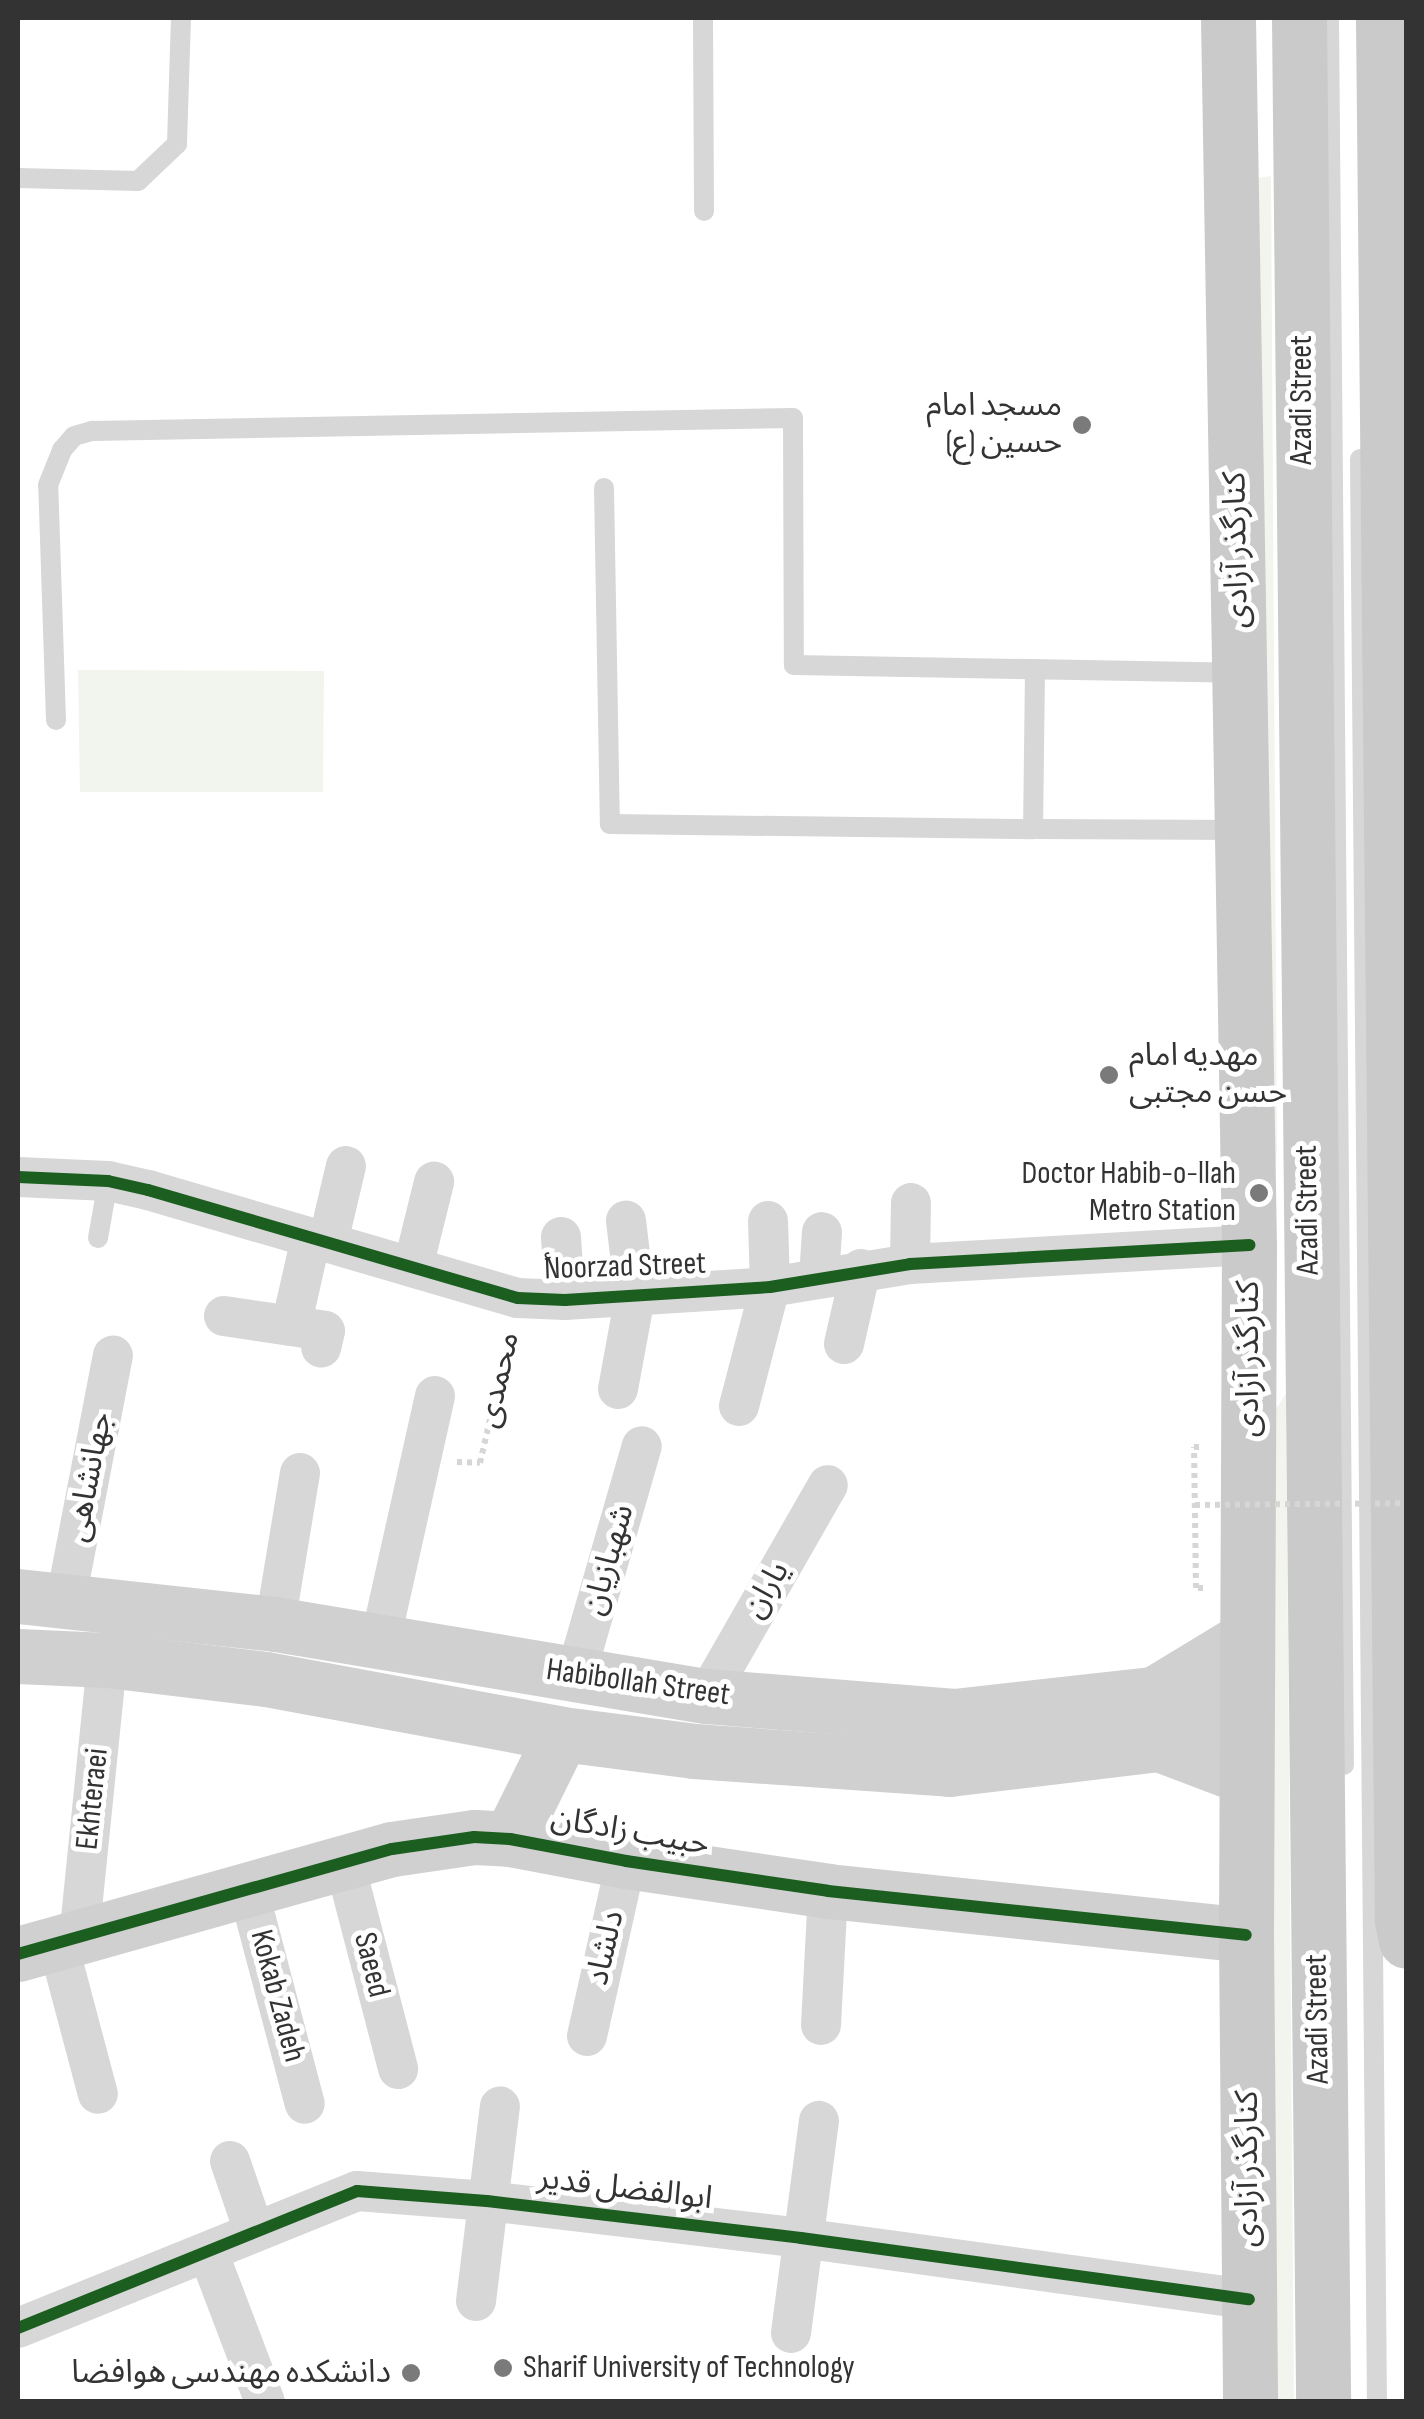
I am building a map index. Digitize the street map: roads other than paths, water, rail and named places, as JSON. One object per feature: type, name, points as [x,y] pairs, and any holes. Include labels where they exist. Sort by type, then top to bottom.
[{"type":"main road","name":"کنارگذر آزادی","points":[[1228,18],[1249,1245],[1246,1935],[1250,2402]]},
{"type":"main road","name":"Azadi Street","points":[[1299,18],[1307,1155],[1323,2402]]},
{"type":"main road","points":[[1383,18],[1402,1900],[1406,1940]]},
{"type":"main road","points":[[1250,1446],[1307,1155]]},
{"type":"main road","name":"Habibollah Street","points":[[42,1597],[276,1624],[707,1696],[954,1716],[1156,1719],[1246,1777]]},
{"type":"main road","name":"Habibollah Street","points":[[18,1656],[107,1660],[266,1680],[562,1734],[694,1751],[949,1770],[1156,1719],[1246,1638]]},
{"type":"main road","points":[[694,1751],[707,1696]]},
{"type":"main road","points":[[510,1839],[562,1734]]},
{"type":"main road","name":"حبیب زادگان","points":[[51,1945],[344,1862],[440,1840],[510,1839],[828,1891],[1246,1935]]},
{"type":"street","points":[[224,1316],[306,1337],[320,1240],[346,1166]]},
{"type":"street","name":"ٔNoorzad Street","points":[[18,1177],[108,1181],[518,1298],[565,1300],[770,1287],[860,1269],[910,1264],[1249,1245]]},
{"type":"street","points":[[413,1267],[434,1182]]},
{"type":"street","points":[[910,1264],[911,1204]]},
{"type":"street","points":[[740,1406],[770,1287],[768,1221]]},
{"type":"street","points":[[618,1389],[635,1296],[626,1222]]},
{"type":"street","points":[[819,1278],[822,1232]]},
{"type":"street","points":[[562,1236],[565,1300]]},
{"type":"street","points":[[844,1344],[860,1269]]},
{"type":"street","name":"جهانشاهی","points":[[42,1597],[113,1356]]},
{"type":"street","name":"محمدی","points":[[380,1642],[436,1396]]},
{"type":"street","name":"شهبازیان","points":[[576,1674],[642,1446]]},
{"type":"street","points":[[276,1624],[300,1473]]},
{"type":"street","name":"یاران","points":[[707,1696],[828,1485]]},
{"type":"street","name":"Ekhteraei","points":[[51,1945],[107,1660]]},
{"type":"street","name":"دلشاد","points":[[586,2036],[626,1861]]},
{"type":"street","name":"Saeed","points":[[344,1862],[398,2069]]},
{"type":"street","name":"Kokab Zadeh","points":[[248,1889],[305,2104]]},
{"type":"street","points":[[821,2025],[828,1891]]},
{"type":"street","points":[[51,1945],[98,2094]]},
{"type":"street","points":[[476,2301],[500,2106]]},
{"type":"street","points":[[791,2333],[819,2122]]},
{"type":"street","points":[[230,2162],[254,2231]]},
{"type":"street","name":"ابوالفضل قدیر","points":[[18,2328],[357,2192],[488,2200],[1249,2299]]},
{"type":"street","points":[[208,2252],[265,2402]]},
{"type":"lane","points":[[18,178],[138,181],[177,144],[181,18]]},
{"type":"lane","points":[[702,18],[704,211]]},
{"type":"lane","points":[[1329,18],[1344,1786]]},
{"type":"lane","points":[[56,720],[48,485],[62,450],[74,436],[92,430],[792,418],[794,665],[1239,673]]},
{"type":"lane","points":[[1360,435],[1377,2402]]},
{"type":"lane","points":[[604,488],[610,824],[1242,830]]},
{"type":"lane","points":[[1033,829],[1034,670]]},
{"type":"lane","points":[[98,1238],[108,1181]]},
{"type":"place","name":"مسجد امام حسين (ع)","points":[[1082,425]]},
{"type":"place","name":"مهدیه امام حسن مجتبی","points":[[1109,1075]]},
{"type":"place","name":"Doctor Habib-o-llah Metro Station","points":[[1259,1193]]},
{"type":"place","name":"Sharif University of Technology","points":[[503,2368]]},
{"type":"place","name":"دانشکده مهندسی هوافضا","points":[[411,2373]]}]
